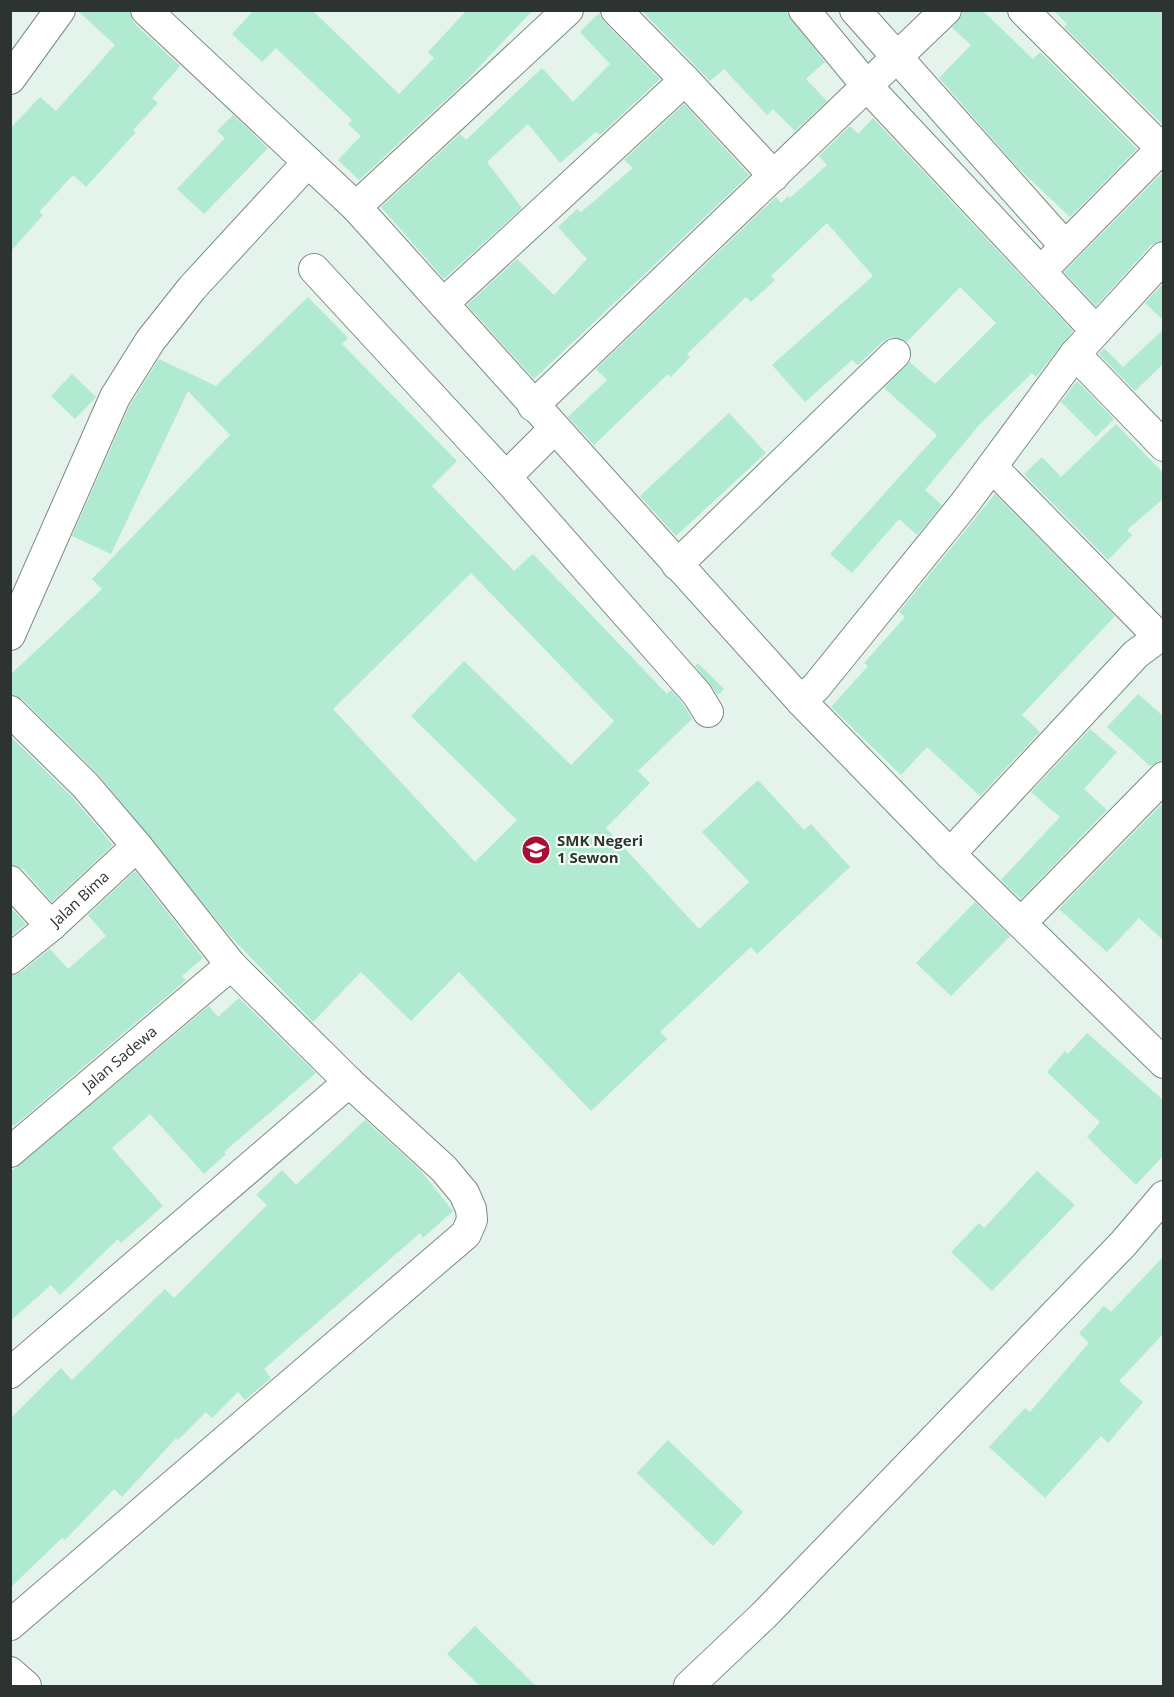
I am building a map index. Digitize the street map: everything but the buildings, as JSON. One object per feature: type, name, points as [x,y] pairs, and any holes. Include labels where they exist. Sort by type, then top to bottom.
[{"type":"street","points":[[10,79],[60,10]]},
{"type":"street","points":[[146,10],[356,207],[801,701],[950,854],[1164,1063]]},
{"type":"street","points":[[356,207],[568,10]]},
{"type":"street","points":[[616,10],[686,80],[774,176]]},
{"type":"street","points":[[804,10],[867,86],[1096,331]]},
{"type":"street","points":[[855,10],[1065,246]]},
{"type":"street","points":[[533,406],[946,10]]},
{"type":"street","points":[[1023,10],[1162,147],[1039,272]]},
{"type":"street","points":[[444,303],[686,80]]},
{"type":"street","points":[[10,635],[115,397],[138,360],[192,288],[308,162]]},
{"type":"street","points":[[801,701],[816,687],[992,467],[1075,354],[1164,258]]},
{"type":"street","points":[[314,269],[506,477],[683,677],[708,712]]},
{"type":"street","points":[[677,565],[895,354]]},
{"type":"street","points":[[1075,354],[1164,446]]},
{"type":"street","points":[[506,477],[554,429]]},
{"type":"street","points":[[950,854],[1136,654],[1161,637],[992,467]]},
{"type":"street","points":[[10,711],[85,785],[231,965],[349,1082],[444,1169],[464,1193],[472,1220],[466,1234],[10,1625]]},
{"type":"street","points":[[1021,924],[1164,777]]},
{"type":"street","name":"Jalan Bima","points":[[10,959],[140,851]]},
{"type":"street","points":[[10,881],[51,926]]},
{"type":"street","name":"Jalan Sadewa","points":[[10,1152],[231,965]]},
{"type":"street","points":[[10,1373],[349,1082]]},
{"type":"street","points":[[689,1686],[763,1616],[1123,1244],[1164,1196]]},
{"type":"street","points":[[10,1671],[26,1686]]},
{"type":"place","name":"SMK Negeri 1 Sewon","points":[[536,850]]}]
